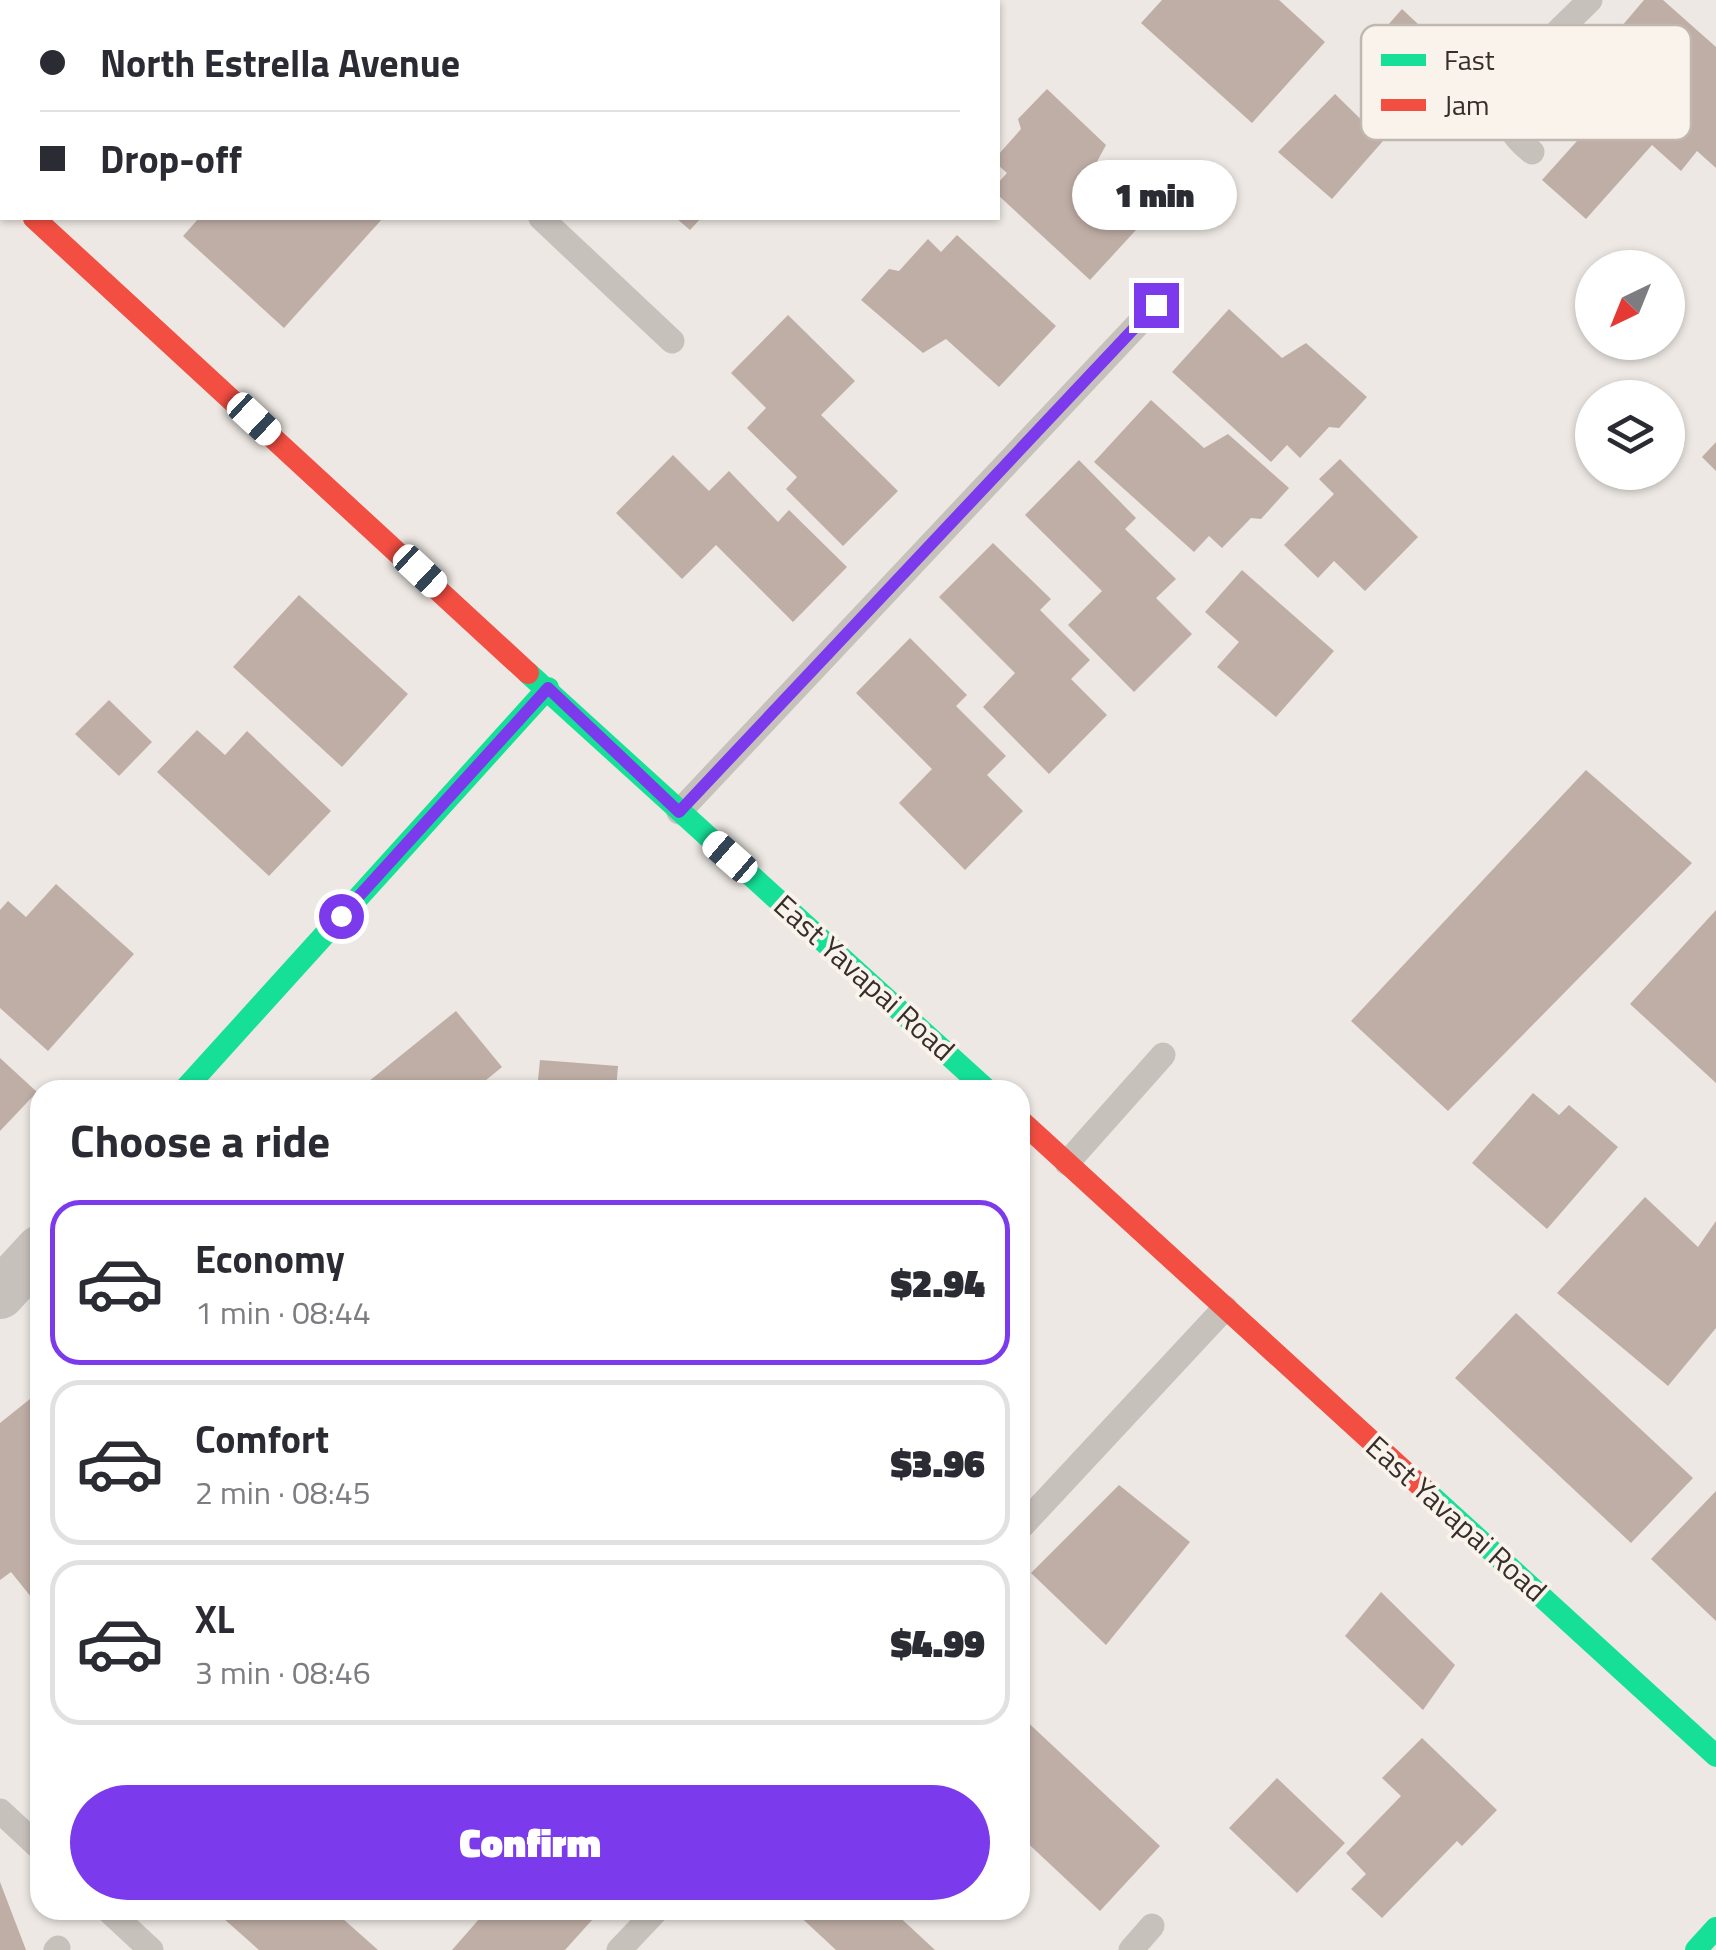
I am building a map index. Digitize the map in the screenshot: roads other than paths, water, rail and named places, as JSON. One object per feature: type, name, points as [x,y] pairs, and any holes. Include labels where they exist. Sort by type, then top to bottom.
[{"type":"street","name":"East Yavapai Road","points":[[36,220],[976,1080]]},
{"type":"street","points":[[193,1080],[548,688]]},
{"type":"street","name":"East Yavapai Road","points":[[1030,1129],[1716,1756]]},
{"type":"street","points":[[0,1294],[30,1261]]},
{"type":"street","points":[[1696,1950],[1716,1928]]},
{"type":"lane","points":[[1566,25],[1590,0]]},
{"type":"lane","points":[[1520,140],[1532,152]]},
{"type":"lane","points":[[543,220],[672,340]]},
{"type":"lane","points":[[679,812],[1156,305]]},
{"type":"lane","points":[[1067,1163],[1164,1055]]},
{"type":"lane","points":[[1030,1517],[1225,1308]]},
{"type":"lane","points":[[0,1811],[30,1839]]},
{"type":"lane","points":[[119,1920],[152,1950]]},
{"type":"lane","points":[[619,1950],[648,1920]]},
{"type":"lane","points":[[1131,1950],[1152,1926]]}]
